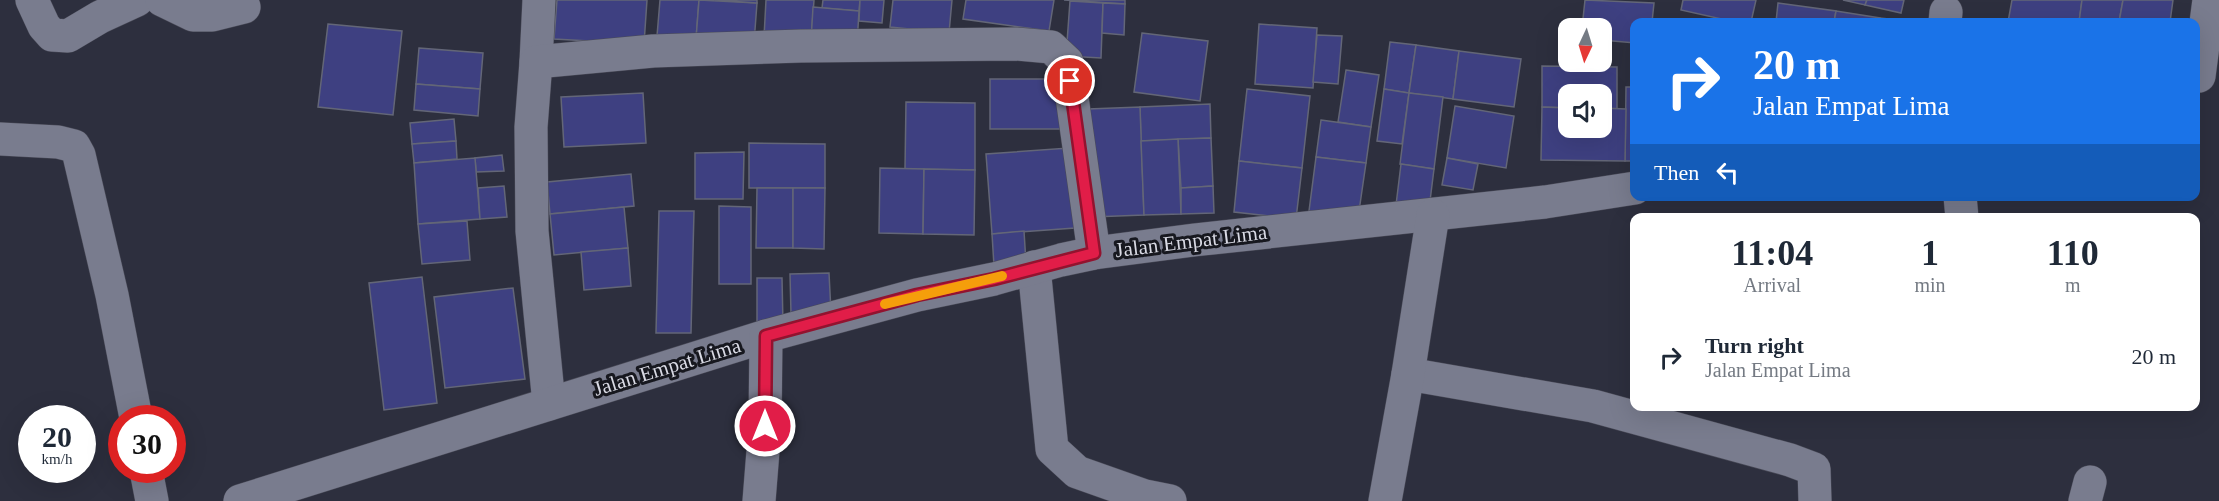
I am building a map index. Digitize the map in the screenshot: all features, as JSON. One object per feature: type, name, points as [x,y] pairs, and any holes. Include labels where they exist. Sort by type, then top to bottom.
[{"type":"street","points":[[32,0],[44,26],[52,35],[68,36],[100,17],[137,0]]},
{"type":"street","points":[[162,0],[193,15],[212,15],[244,7]]},
{"type":"street","points":[[539,0],[531,127],[532,231],[549,404]]},
{"type":"street","points":[[2205,75],[2209,0]]},
{"type":"street","points":[[536,62],[653,51],[801,46],[1016,44],[1051,47],[1067,62],[1094,253]]},
{"type":"street","points":[[0,139],[58,142],[74,146],[79,155],[112,295],[133,405]]},
{"type":"street","name":"Jalan Empat Lima","points":[[240,501],[766,336],[917,295],[994,279],[1094,253],[1301,227],[1545,202],[1630,189]]},
{"type":"street","points":[[1385,501],[1433,215]]},
{"type":"street","points":[[1034,267],[1052,449],[1077,472],[1145,496],[1170,501]]},
{"type":"street","points":[[759,501],[765,426],[766,336]]},
{"type":"street","points":[[1408,374],[1593,406],[1790,460],[1814,469],[1815,501]]},
{"type":"street","points":[[149,483],[152,501]]},
{"type":"building","points":[[557,0],[647,0],[644,44],[554,39]]},
{"type":"building","points":[[660,0],[699,0],[696,39],[657,36]]},
{"type":"building","points":[[699,0],[757,3],[754,43],[696,39]]},
{"type":"building","points":[[715,0],[757,0],[757,3]]},
{"type":"building","points":[[766,0],[814,0],[811,41],[764,37]]},
{"type":"building","points":[[823,0],[860,0],[859,11],[822,8]]},
{"type":"building","points":[[860,0],[884,0],[882,23],[859,21]]},
{"type":"building","points":[[893,0],[952,0],[949,33],[890,27]]},
{"type":"building","points":[[966,0],[1054,0],[1049,31],[963,19]]},
{"type":"building","points":[[1064,0],[1125,0],[1125,4]]},
{"type":"building","points":[[1585,0],[1654,3],[1652,18],[1630,18],[1630,43],[1612,41],[1612,18],[1583,18]]},
{"type":"building","points":[[1683,0],[1756,0],[1752,18],[1717,18],[1681,10]]},
{"type":"building","points":[[1843,0],[1867,0],[1865,5]]},
{"type":"building","points":[[1867,0],[1904,0],[1901,13],[1865,5]]},
{"type":"building","points":[[2012,0],[2082,0],[2080,18],[2009,18]]},
{"type":"building","points":[[2082,0],[2123,0],[2120,18],[2080,18]]},
{"type":"building","points":[[2123,0],[2173,0],[2171,18],[2120,18]]},
{"type":"building","points":[[1070,1],[1103,3],[1101,58],[1066,56]]},
{"type":"building","points":[[1103,3],[1125,4],[1124,35],[1102,33]]},
{"type":"building","points":[[1778,3],[1836,11],[1835,18],[1776,18]]},
{"type":"building","points":[[813,7],[859,11],[857,44],[811,41]]},
{"type":"building","points":[[1836,11],[1880,18],[1835,18]]},
{"type":"building","points":[[328,24],[402,31],[393,115],[318,107]]},
{"type":"building","points":[[1259,24],[1317,28],[1313,88],[1255,84]]},
{"type":"building","points":[[1142,33],[1208,41],[1200,101],[1134,92]]},
{"type":"building","points":[[1317,35],[1342,36],[1338,84],[1313,82]]},
{"type":"building","points":[[1390,42],[1416,45],[1409,93],[1384,89]]},
{"type":"building","points":[[1416,45],[1459,51],[1453,99],[1409,93]]},
{"type":"building","points":[[419,48],[483,53],[480,89],[416,84]]},
{"type":"building","points":[[1459,51],[1521,59],[1514,107],[1453,99]]},
{"type":"building","points":[[1542,66],[1558,66],[1558,72],[1612,72],[1612,67],[1617,67],[1617,109],[1612,109],[1612,84],[1558,84],[1558,108],[1542,107]]},
{"type":"building","points":[[1346,70],[1379,75],[1371,127],[1338,122]]},
{"type":"building","points":[[990,79],[1061,79],[1062,129],[990,129]]},
{"type":"building","points":[[416,84],[480,89],[478,116],[414,110]]},
{"type":"building","points":[[1626,87],[1630,87],[1630,161],[1625,161]]},
{"type":"building","points":[[1247,89],[1310,96],[1302,168],[1239,161]]},
{"type":"building","points":[[1384,89],[1409,93],[1402,144],[1377,141]]},
{"type":"building","points":[[643,93],[646,143],[564,147],[561,97]]},
{"type":"building","points":[[1409,93],[1443,97],[1434,169],[1400,164]]},
{"type":"building","points":[[906,102],[975,103],[975,170],[905,169]]},
{"type":"building","points":[[1210,104],[1211,138],[1141,141],[1140,107]]},
{"type":"building","points":[[1455,106],[1514,116],[1506,168],[1447,158]]},
{"type":"building","points":[[1140,107],[1144,215],[1092,217],[1088,109]]},
{"type":"building","points":[[1542,107],[1558,108],[1558,138],[1612,138],[1612,108],[1626,109],[1625,161],[1541,160]]},
{"type":"building","points":[[454,119],[456,141],[412,144],[410,123]]},
{"type":"building","points":[[1321,120],[1371,127],[1366,163],[1316,157]]},
{"type":"building","points":[[1211,138],[1213,186],[1181,188],[1178,139]]},
{"type":"building","points":[[1178,139],[1181,214],[1144,215],[1141,141]]},
{"type":"building","points":[[456,141],[457,159],[414,163],[412,144]]},
{"type":"building","points":[[749,143],[825,144],[825,188],[749,188]]},
{"type":"building","points":[[1069,148],[1075,228],[992,234],[986,154]]},
{"type":"building","points":[[744,152],[743,199],[695,199],[695,153]]},
{"type":"building","points":[[502,155],[504,171],[476,172],[475,158]]},
{"type":"building","points":[[1316,157],[1366,163],[1358,218],[1309,211]]},
{"type":"building","points":[[475,158],[480,219],[418,224],[414,163]]},
{"type":"building","points":[[1447,158],[1478,164],[1473,190],[1442,185]]},
{"type":"building","points":[[1239,161],[1302,168],[1296,219],[1234,212]]},
{"type":"building","points":[[1401,164],[1434,169],[1429,209],[1396,205]]},
{"type":"building","points":[[880,168],[924,169],[923,234],[879,233]]},
{"type":"building","points":[[924,169],[975,170],[974,235],[923,234]]},
{"type":"building","points":[[631,174],[634,206],[550,214],[547,182]]},
{"type":"building","points":[[504,186],[507,217],[480,219],[478,188]]},
{"type":"building","points":[[1213,186],[1214,213],[1181,214],[1181,188]]},
{"type":"building","points":[[757,188],[793,188],[793,248],[756,248]]},
{"type":"building","points":[[793,188],[825,188],[824,249],[793,248]]},
{"type":"building","points":[[719,206],[751,207],[751,284],[719,284]]},
{"type":"building","points":[[624,207],[628,248],[554,255],[550,214]]},
{"type":"building","points":[[659,211],[694,211],[691,333],[656,333]]},
{"type":"building","points":[[467,221],[470,260],[422,264],[418,224]]},
{"type":"building","points":[[1024,231],[1026,263],[994,266],[992,234]]},
{"type":"building","points":[[628,248],[631,286],[584,290],[581,252]]},
{"type":"building","points":[[829,273],[831,312],[791,314],[790,274]]},
{"type":"building","points":[[422,277],[437,403],[384,410],[369,283]]},
{"type":"building","points":[[757,278],[782,278],[783,324],[757,324]]},
{"type":"building","points":[[513,288],[525,379],[445,388],[434,297]]},
{"type":"slow traffic","points":[[885,304],[1002,276]]},
{"type":"route","points":[[765,426],[766,336],[917,295],[994,279],[1094,253],[1070,81]]}]
